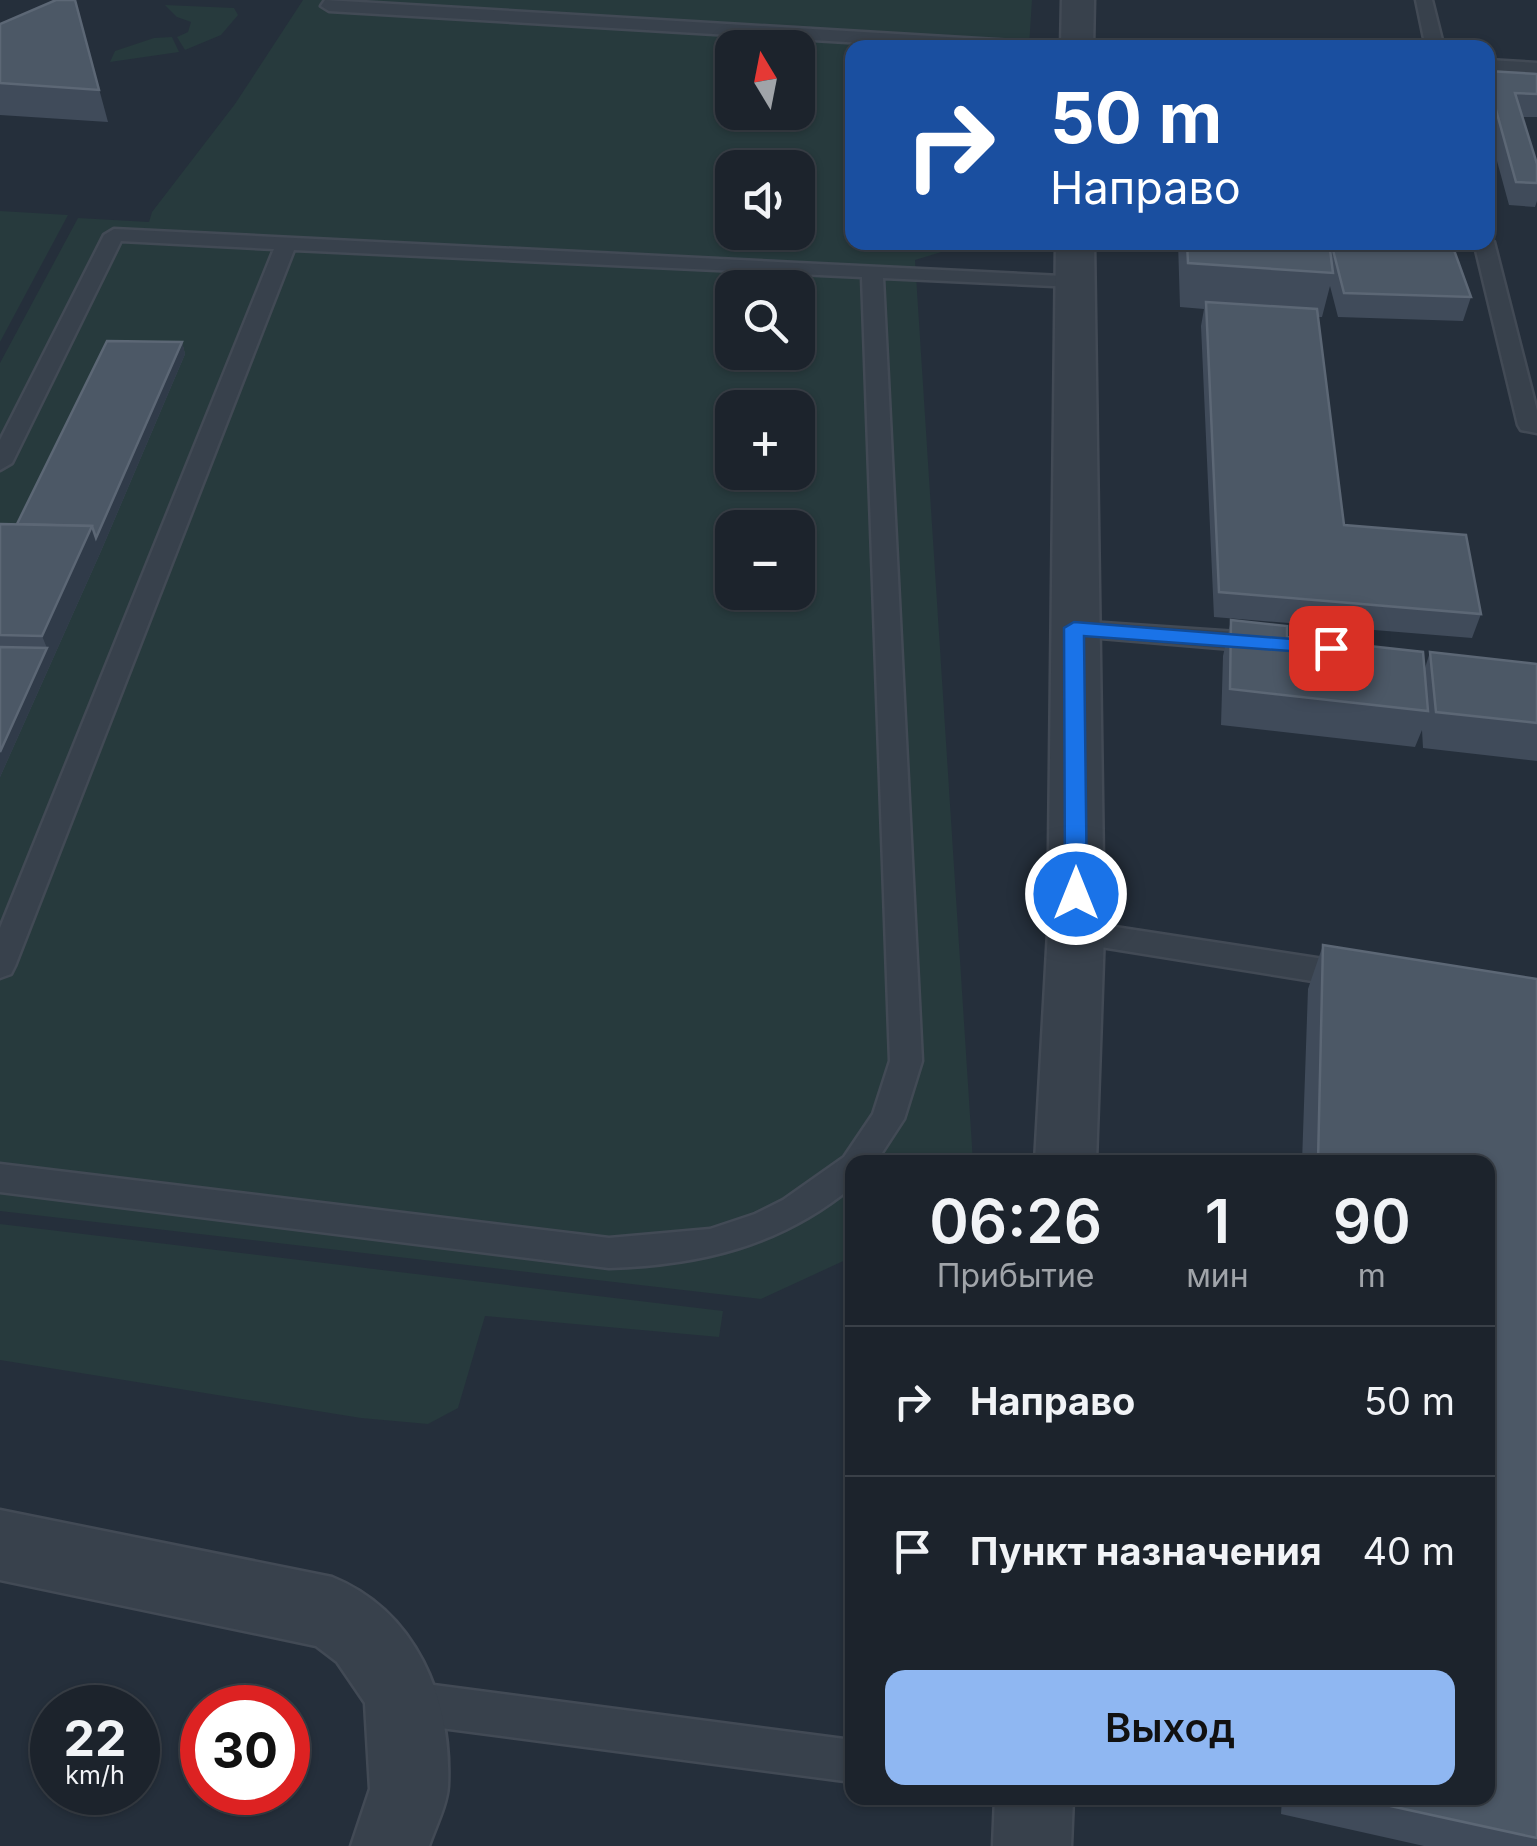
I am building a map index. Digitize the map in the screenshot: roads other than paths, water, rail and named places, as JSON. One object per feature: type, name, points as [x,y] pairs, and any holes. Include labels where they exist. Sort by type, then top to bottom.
[{"type":"street","points":[[1076,40],[1078,0]]},
{"type":"street","points":[[1066,1155],[1076,932],[1075,262]]},
{"type":"street","points":[[0,1545],[332,1613],[372,1647],[390,1670],[402,1702],[409,1789],[390,1846]]},
{"type":"street","points":[[1032,1846],[1034,1805]]},
{"type":"lane","points":[[333,0],[329,6],[909,40]]},
{"type":"lane","points":[[1424,0],[1433,40]]},
{"type":"lane","points":[[1495,65],[1537,68]]},
{"type":"lane","points":[[0,463],[114,235],[872,271],[1075,262]]},
{"type":"lane","points":[[0,966],[286,243]]},
{"type":"lane","points":[[1486,250],[1529,425],[1537,426]]},
{"type":"lane","points":[[863,1155],[888,1118],[906,1061],[872,271]]},
{"type":"lane","points":[[1074,628],[1293,645]]},
{"type":"lane","points":[[1076,932],[1381,980]]},
{"type":"lane","points":[[0,1178],[608,1253],[672,1252],[743,1237],[812,1203],[845,1174]]},
{"type":"lane","points":[[402,1702],[845,1760]]}]
